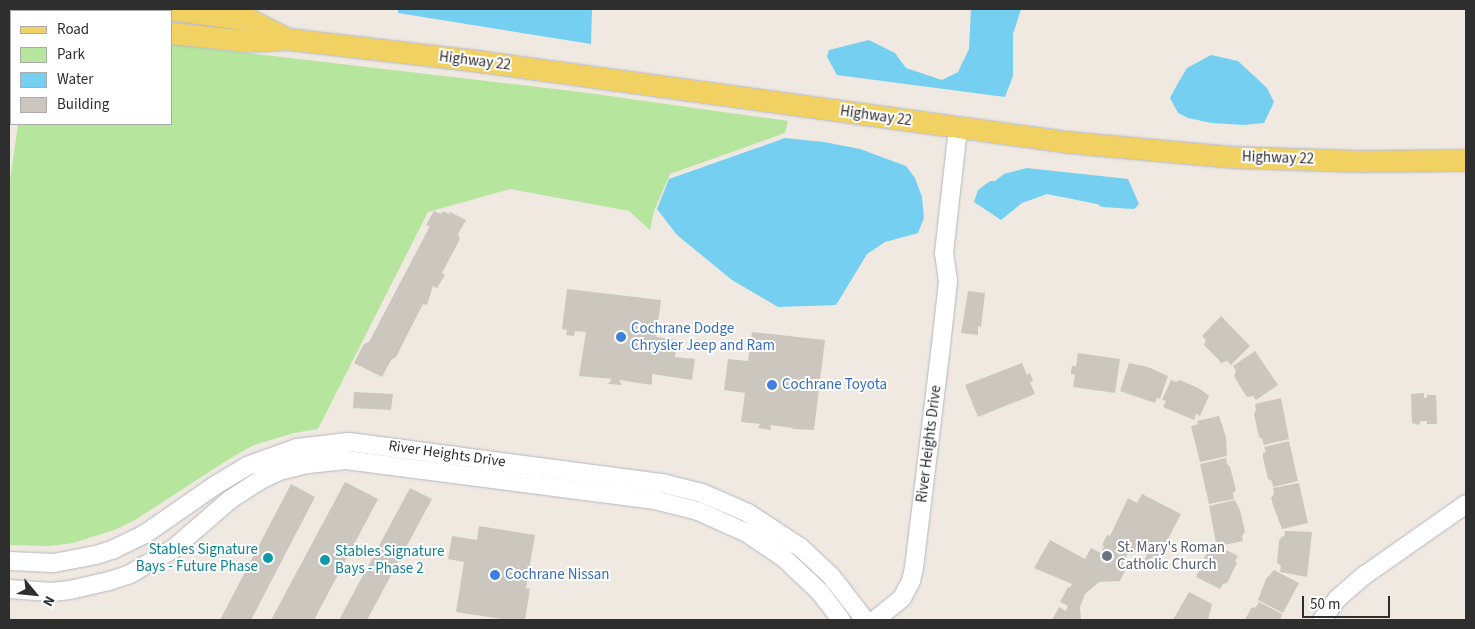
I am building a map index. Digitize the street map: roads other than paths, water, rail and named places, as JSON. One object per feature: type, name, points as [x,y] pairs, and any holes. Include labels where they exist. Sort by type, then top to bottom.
[{"type":"main road","name":"Highway 22","points":[[169,9],[250,20],[288,39]]},
{"type":"main road","name":"Highway 22","points":[[172,33],[249,42],[288,39],[569,73],[1076,143],[1232,157],[1466,160]]},
{"type":"street","name":"River Heights Drive","points":[[876,620],[902,598],[911,582],[914,568],[948,281],[944,253],[958,128]]},
{"type":"street","name":"River Heights Drive","points":[[9,560],[54,563],[96,555],[114,549],[145,534],[214,486],[247,466],[297,448],[332,442],[367,443],[662,483],[702,493],[748,513],[800,547],[831,576],[865,620]]},
{"type":"street","points":[[332,442],[336,460]]},
{"type":"street","points":[[404,467],[405,448]]},
{"type":"street","name":"River Heights Drive","points":[[9,589],[51,592],[70,590],[130,574],[173,549],[231,499],[262,479],[292,468],[336,460],[359,461],[520,484],[655,500],[698,511],[747,533],[784,558],[820,592],[841,620]]},
{"type":"street","points":[[520,484],[522,463]]},
{"type":"street","points":[[698,511],[702,493]]},
{"type":"street","points":[[1322,620],[1337,599],[1365,575],[1466,504]]},
{"type":"water","points":[[398,9],[592,9],[591,44],[398,13]]},
{"type":"water","points":[[971,9],[1021,9],[1013,34],[1013,76],[1005,97],[837,75],[827,57],[829,50],[869,40],[895,53],[906,68],[942,80],[958,72],[969,49]]},
{"type":"water","points":[[1211,55],[1238,61],[1267,88],[1274,102],[1264,123],[1244,125],[1212,123],[1188,118],[1178,113],[1170,98],[1178,83],[1187,68]]},
{"type":"water","points":[[785,138],[824,142],[860,149],[906,166],[915,178],[922,197],[924,218],[918,233],[885,242],[867,254],[836,305],[778,307],[732,280],[677,235],[657,209],[669,179]]},
{"type":"water","points":[[1027,168],[1128,179],[1139,204],[1134,209],[1102,207],[1097,204],[1047,194],[1022,203],[1001,220],[974,202],[978,190],[990,181],[995,181],[1004,174]]},
{"type":"place","name":"Cochrane Dodge Chrysler Jeep and Ram","points":[[621,337]]},
{"type":"place","name":"Cochrane Toyota","points":[[772,385]]},
{"type":"place","name":"St. Mary's Roman Catholic Church","points":[[1107,556]]},
{"type":"place","name":"Stables Signature Bays - Future Phase","points":[[268,558]]},
{"type":"place","name":"Stables Signature Bays - Phase 2","points":[[325,560]]},
{"type":"place","name":"Cochrane Nissan","points":[[495,575]]}]
